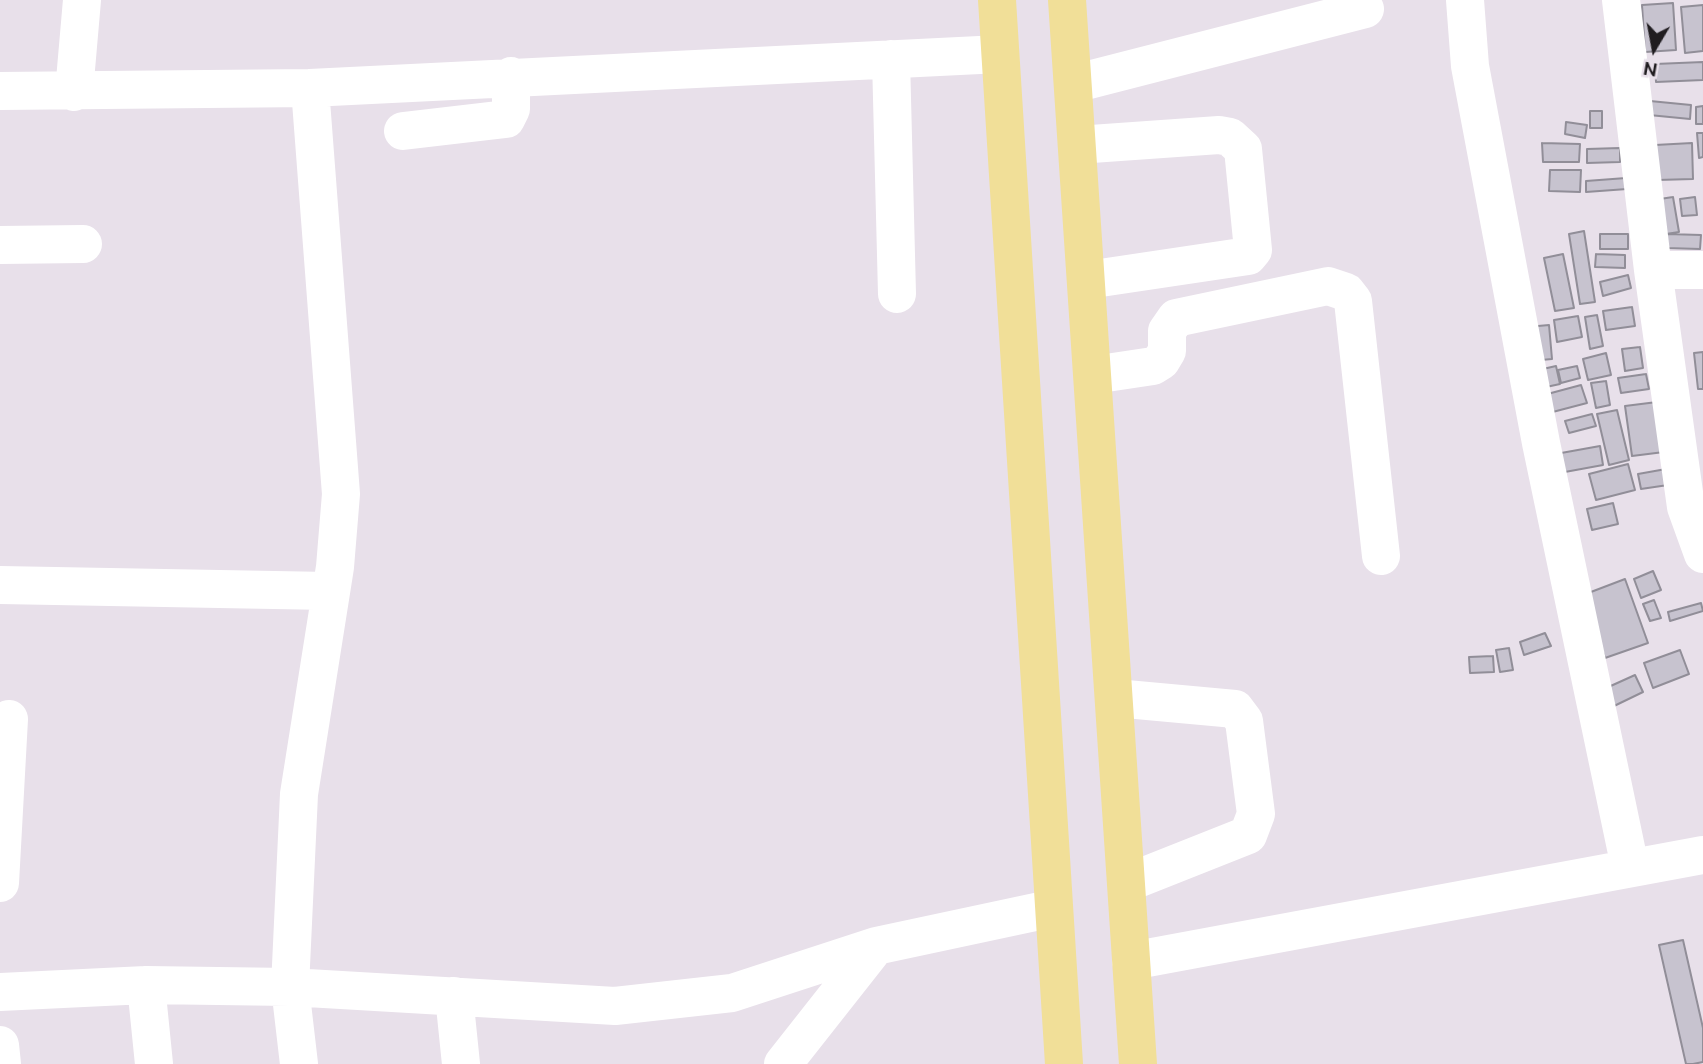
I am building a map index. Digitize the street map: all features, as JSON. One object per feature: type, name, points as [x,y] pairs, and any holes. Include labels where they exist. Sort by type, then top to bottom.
[{"type":"main road","points":[[997,0],[1064,1064]]},
{"type":"main road","points":[[1068,0],[1138,1064]]},
{"type":"street","points":[[74,92],[82,0]]},
{"type":"street","points":[[1465,0],[1470,66],[1541,443],[1630,867]]},
{"type":"street","points":[[1621,0],[1653,270],[1686,508],[1703,554]]},
{"type":"street","points":[[1073,85],[1365,9]]},
{"type":"street","points":[[0,91],[310,88],[1000,54]]},
{"type":"street","points":[[891,59],[897,294]]},
{"type":"street","points":[[403,131],[506,119],[511,109],[511,76]]},
{"type":"street","points":[[299,1064],[290,987],[299,794],[329,591],[335,567],[341,494],[310,88]]},
{"type":"street","points":[[1077,145],[1219,135],[1230,137],[1243,149],[1253,250],[1248,256],[1087,280]]},
{"type":"street","points":[[0,244],[83,244]]},
{"type":"street","points":[[1653,270],[1703,270]]},
{"type":"street","points":[[1093,375],[1153,366],[1161,361],[1167,351],[1167,331],[1175,318],[1328,286],[1346,292],[1353,301],[1381,556]]},
{"type":"street","points":[[0,584],[329,591]]},
{"type":"street","points":[[1115,698],[1235,709],[1244,721],[1256,814],[1248,835],[1127,883]]},
{"type":"street","points":[[0,884],[9,719]]},
{"type":"street","points":[[1131,961],[1703,855]]},
{"type":"street","points":[[0,992],[146,985],[290,987],[615,1006],[732,993],[876,946],[1054,908]]},
{"type":"street","points":[[783,1064],[876,946]]},
{"type":"street","points":[[146,985],[154,1064]]},
{"type":"street","points":[[454,996],[461,1064]]},
{"type":"street","points":[[0,1045],[2,1064]]},
{"type":"building","points":[[1673,3],[1676,50],[1645,52],[1642,5]]},
{"type":"building","points":[[1703,5],[1703,51],[1685,53],[1681,7]]},
{"type":"building","points":[[1703,62],[1703,80],[1656,82],[1655,64]]},
{"type":"building","points":[[1650,101],[1691,105],[1690,119],[1649,115]]},
{"type":"building","points":[[1703,106],[1703,124],[1696,124],[1696,107]]},
{"type":"building","points":[[1590,111],[1602,111],[1602,128],[1590,128]]},
{"type":"building","points":[[1566,122],[1587,125],[1585,138],[1565,134]]},
{"type":"building","points":[[1697,133],[1703,133],[1703,157],[1699,158]]},
{"type":"building","points":[[1542,143],[1580,144],[1579,162],[1543,162]]},
{"type":"building","points":[[1692,143],[1693,179],[1657,180],[1655,145]]},
{"type":"building","points":[[1620,148],[1620,162],[1587,163],[1587,149]]},
{"type":"building","points":[[1550,170],[1581,170],[1580,192],[1549,191]]},
{"type":"building","points":[[1626,178],[1627,189],[1586,192],[1586,181]]},
{"type":"building","points":[[1673,197],[1679,232],[1666,234],[1660,199]]},
{"type":"building","points":[[1695,197],[1697,215],[1682,216],[1680,199]]},
{"type":"building","points":[[1584,231],[1595,302],[1580,304],[1569,234]]},
{"type":"building","points":[[1600,234],[1628,234],[1628,249],[1600,249]]},
{"type":"building","points":[[1667,234],[1701,235],[1700,249],[1666,248]]},
{"type":"building","points":[[1563,254],[1574,308],[1555,311],[1544,258]]},
{"type":"building","points":[[1596,254],[1625,255],[1625,268],[1595,267]]},
{"type":"building","points":[[1628,275],[1631,288],[1603,296],[1600,282]]},
{"type":"building","points":[[1632,307],[1635,326],[1606,330],[1603,311]]},
{"type":"building","points":[[1597,315],[1603,346],[1590,349],[1585,317]]},
{"type":"building","points":[[1578,316],[1582,337],[1557,342],[1554,320]]},
{"type":"building","points":[[1549,325],[1552,359],[1530,361],[1527,327]]},
{"type":"building","points":[[1640,347],[1643,368],[1625,371],[1622,349]]},
{"type":"building","points":[[1703,352],[1703,389],[1698,389],[1694,353]]},
{"type":"building","points":[[1606,353],[1611,375],[1588,380],[1583,359]]},
{"type":"building","points":[[1556,366],[1560,384],[1537,389],[1534,371]]},
{"type":"building","points":[[1577,366],[1580,378],[1561,383],[1558,370]]},
{"type":"building","points":[[1646,374],[1649,389],[1621,393],[1618,378]]},
{"type":"building","points":[[1606,381],[1610,405],[1596,408],[1591,383]]},
{"type":"building","points":[[1581,385],[1587,403],[1545,414],[1540,396]]},
{"type":"building","points":[[1657,402],[1664,452],[1632,456],[1625,406]]},
{"type":"building","points":[[1617,410],[1629,460],[1609,465],[1597,414]]},
{"type":"building","points":[[1592,414],[1596,426],[1569,433],[1565,421]]},
{"type":"building","points":[[1600,446],[1603,465],[1554,474],[1550,455]]},
{"type":"building","points":[[1628,464],[1635,490],[1596,500],[1589,474]]},
{"type":"building","points":[[1666,469],[1668,485],[1641,489],[1638,474]]},
{"type":"building","points":[[1613,503],[1618,524],[1592,530],[1587,509]]},
{"type":"building","points":[[1653,571],[1661,590],[1641,598],[1634,579]]},
{"type":"building","points":[[1625,579],[1648,643],[1605,658],[1583,595]]},
{"type":"building","points":[[1654,600],[1661,618],[1650,621],[1643,604]]},
{"type":"building","points":[[1701,603],[1703,611],[1670,621],[1668,612]]},
{"type":"building","points":[[1545,633],[1551,646],[1524,655],[1520,642]]},
{"type":"building","points":[[1509,648],[1513,670],[1500,672],[1496,650]]},
{"type":"building","points":[[1680,650],[1689,674],[1653,688],[1644,663]]},
{"type":"building","points":[[1493,656],[1494,672],[1470,673],[1469,657]]},
{"type":"building","points":[[1635,675],[1643,692],[1612,707],[1604,689]]},
{"type":"building","points":[[1683,940],[1703,1028],[1703,1062],[1693,1064],[1686,1064],[1659,945]]}]
